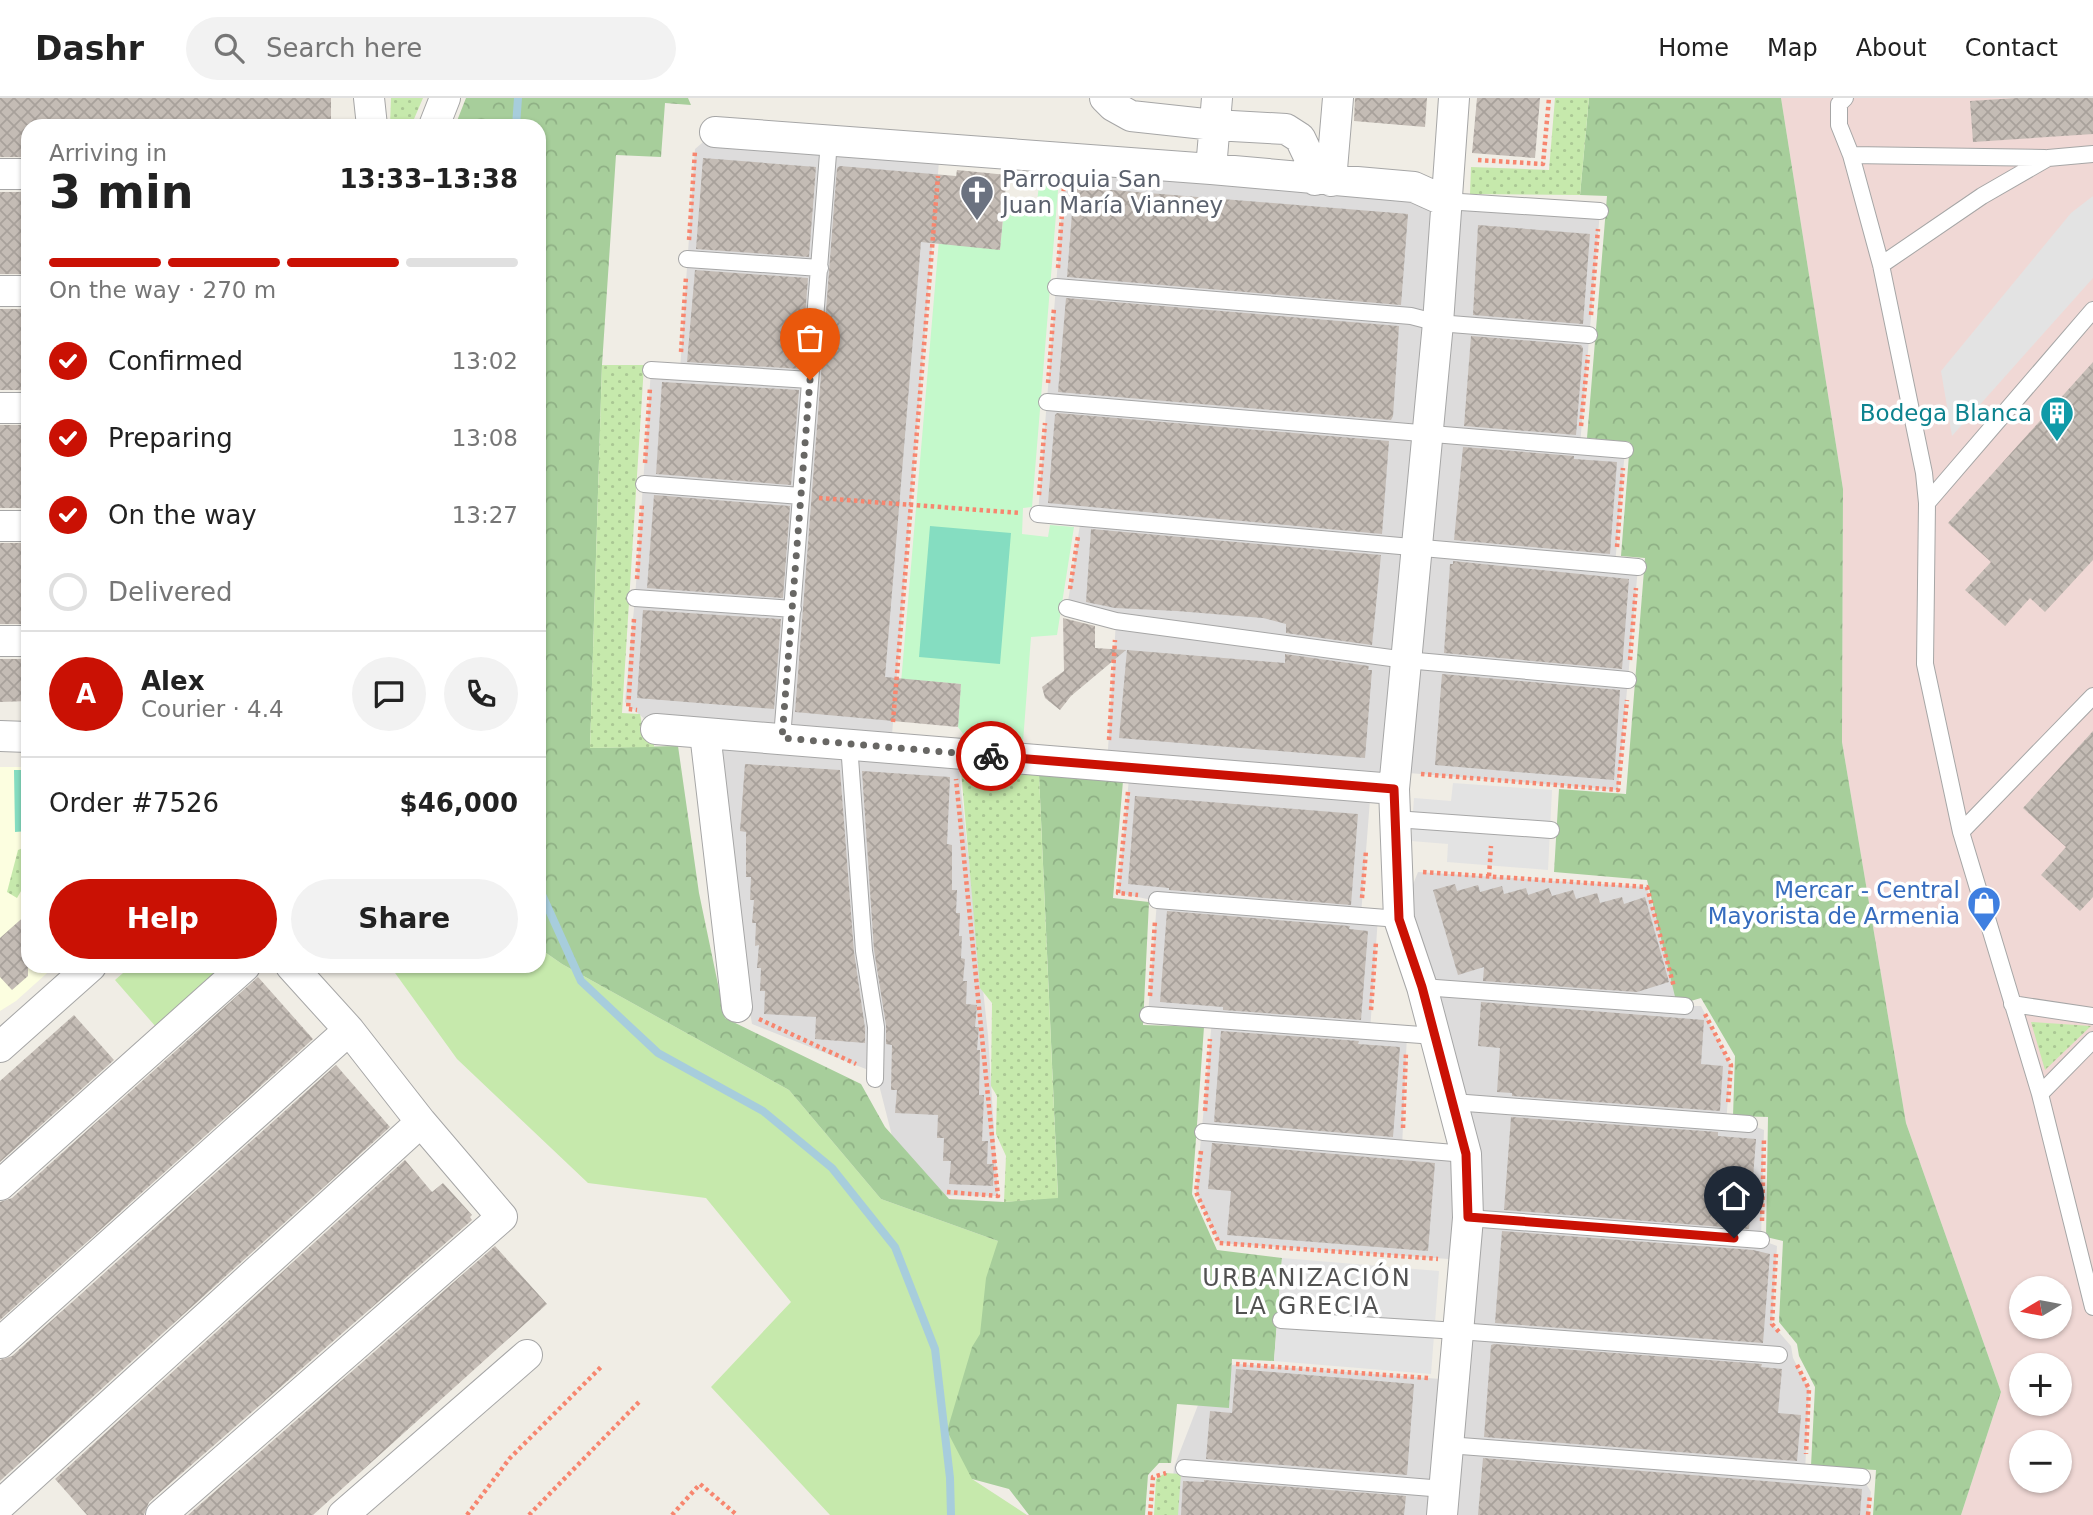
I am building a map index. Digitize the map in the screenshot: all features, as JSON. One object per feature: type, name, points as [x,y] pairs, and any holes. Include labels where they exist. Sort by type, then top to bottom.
[{"type":"street","points":[[369,98],[371,119]]},
{"type":"street","points":[[437,119],[445,98]]},
{"type":"street","points":[[1105,98],[1131,116],[1215,111],[1286,129],[1300,138],[1323,180]]},
{"type":"street","points":[[1323,180],[1338,98]]},
{"type":"street","points":[[1443,1502],[1468,1217],[1466,1154],[1453,1102],[1421,1035],[1422,987],[1389,918],[1395,781],[1438,323],[1454,98]]},
{"type":"street","points":[[1210,169],[1215,111]]},
{"type":"street","points":[[715,132],[1414,187],[1445,201]]},
{"type":"street","points":[[0,174],[21,174]]},
{"type":"street","points":[[0,291],[21,291]]},
{"type":"street","points":[[0,408],[21,408]]},
{"type":"street","points":[[0,526],[21,526]]},
{"type":"street","points":[[0,641],[21,641]]},
{"type":"street","points":[[656,729],[1107,765],[1395,781]]},
{"type":"street","points":[[705,733],[737,1007]]},
{"type":"street","points":[[0,736],[21,737]]},
{"type":"street","points":[[0,1047],[83,973]]},
{"type":"street","points":[[0,1185],[237,973]]},
{"type":"street","points":[[161,1515],[502,1217],[421,1122],[349,1030],[297,973]]},
{"type":"street","points":[[0,1343],[349,1030]]},
{"type":"street","points":[[0,1505],[421,1122]]},
{"type":"street","points":[[343,1515],[527,1355]]},
{"type":"lane","points":[[1845,98],[1839,104],[1839,125],[1851,155],[1881,265],[1924,473],[1927,503],[1925,664],[1961,832],[2040,1094],[2093,1307]]},
{"type":"lane","points":[[782,738],[829,141]]},
{"type":"lane","points":[[1851,155],[2048,158],[2093,154]]},
{"type":"lane","points":[[1881,265],[1982,196],[2048,158]]},
{"type":"lane","points":[[1445,201],[1600,211]]},
{"type":"lane","points":[[687,259],[820,268]]},
{"type":"lane","points":[[1056,287],[1411,316],[1438,323],[1589,334]]},
{"type":"lane","points":[[1927,503],[2093,310]]},
{"type":"lane","points":[[651,370],[810,380]]},
{"type":"lane","points":[[1047,402],[1625,450]]},
{"type":"lane","points":[[644,484],[801,496]]},
{"type":"lane","points":[[1038,514],[1638,567]]},
{"type":"lane","points":[[635,598],[793,609]]},
{"type":"lane","points":[[1067,608],[1116,621],[1406,660],[1629,680]]},
{"type":"lane","points":[[1961,832],[2093,696]]},
{"type":"lane","points":[[849,744],[863,939],[876,1027],[876,1076]]},
{"type":"lane","points":[[1395,820],[1551,831]]},
{"type":"lane","points":[[1157,901],[1389,918]]},
{"type":"lane","points":[[1422,987],[1681,1005]]},
{"type":"lane","points":[[2012,1004],[2093,1016]]},
{"type":"lane","points":[[1149,1015],[1421,1035]]},
{"type":"lane","points":[[2040,1094],[2093,1040]]},
{"type":"lane","points":[[1453,1102],[1749,1124]]},
{"type":"lane","points":[[1203,1132],[1466,1154]]},
{"type":"lane","points":[[1468,1217],[1761,1240]]},
{"type":"lane","points":[[1281,1320],[1786,1357]]},
{"type":"lane","points":[[1448,1445],[1863,1477]]},
{"type":"lane","points":[[1184,1468],[1443,1502]]},
{"type":"path","points":[[1449,158],[1543,164],[1549,98]]},
{"type":"path","points":[[891,747],[940,149]]},
{"type":"path","points":[[801,496],[1038,514],[1066,159]]},
{"type":"path","points":[[1580,446],[1600,211]]},
{"type":"path","points":[[651,370],[628,709],[645,710],[648,723],[656,729]]},
{"type":"path","points":[[1615,565],[1625,450]]},
{"type":"path","points":[[1067,608],[1081,518]]},
{"type":"path","points":[[1107,765],[1116,621]]},
{"type":"path","points":[[947,1192],[998,1196],[956,793],[957,753]]},
{"type":"path","points":[[1395,781],[1618,790]]},
{"type":"path","points":[[1489,876],[1492,827]]},
{"type":"path","points":[[1419,872],[1647,887],[1681,1005],[1702,1006],[1731,1065],[1726,1122]]},
{"type":"path","points":[[1370,1031],[1389,918]]},
{"type":"path","points":[[737,1007],[876,1076]]},
{"type":"path","points":[[1402,1149],[1421,1035]]},
{"type":"path","points":[[1749,1124],[1764,1130],[1761,1240],[1777,1246],[1772,1324],[1785,1339]]},
{"type":"path","points":[[1219,1244],[1463,1261]]},
{"type":"path","points":[[1786,1357],[1810,1389],[1805,1472]]},
{"type":"path","points":[[1237,1364],[1454,1380]]},
{"type":"path","points":[[467,1515],[510,1458],[603,1365]]},
{"type":"path","points":[[529,1515],[639,1402]]},
{"type":"path","points":[[1150,1515],[1153,1477],[1184,1468]]},
{"type":"path","points":[[672,1515],[699,1485],[737,1515]]},
{"type":"shaded area","name":"Mercar - Central Mayorista de Armenia","points":[[1781,98],[2093,98],[2093,1515],[1961,1515],[2001,1392],[1906,1123],[1842,742],[1843,489]]},
{"type":"shaded area","points":[[715,132],[940,149],[891,747],[957,753],[988,1035],[998,1196],[907,1195],[876,1073],[752,1024],[705,733],[656,729],[625,702],[651,370],[680,371],[695,149]]},
{"type":"shaded area","points":[[1066,159],[1445,201],[1600,211],[1580,445],[1625,450],[1615,565],[1638,567],[1618,790],[1396,772],[1371,787],[1361,915],[1378,917],[1370,1031],[1407,1034],[1402,1148],[1466,1154],[1399,919],[1418,872],[1647,887],[1673,978],[1685,1006],[1701,1006],[1731,1065],[1726,1122],[1749,1124],[1764,1130],[1761,1240],[1777,1246],[1772,1324],[1791,1346],[1793,1358],[1809,1389],[1805,1472],[1862,1477],[1871,1492],[1868,1515],[1170,1515],[1174,1467],[1212,1369],[1238,1364],[1454,1380],[1463,1260],[1219,1243],[1196,1192],[1212,1020],[1148,1015],[1157,901],[1118,893],[1130,768],[1107,765],[1116,621],[1067,608],[1081,518],[1038,514]]},
{"type":"shaded area","points":[[2093,196],[2093,278],[1952,436],[1941,371],[2071,213]]},
{"type":"shaded area","points":[[0,767],[21,767],[21,973],[47,973],[16,1001],[0,1011]]},
{"type":"shaded area","points":[[1453,783],[1552,790],[1548,870],[1447,862],[1448,844],[1411,841],[1414,798],[1451,801]]},
{"type":"shaded area","points":[[1282,1258],[1439,1271],[1431,1374],[1274,1361]]},
{"type":"green space","points":[[391,98],[423,98],[414,119],[390,119]]},
{"type":"green space","points":[[466,98],[688,98],[691,105],[665,103],[661,157],[616,155],[602,365],[590,748],[678,746],[699,893],[725,1018],[861,1084],[885,1127],[949,1199],[1004,1202],[1058,1197],[1039,775],[1123,781],[1113,898],[1149,902],[1143,1025],[1204,1027],[1192,1194],[1217,1250],[1282,1258],[1274,1361],[1232,1359],[1229,1408],[1177,1404],[1171,1463],[1159,1463],[1148,1475],[1145,1515],[1029,1515],[1009,1489],[972,1479],[947,1431],[972,1347],[980,1334],[986,1278],[998,1241],[881,1199],[789,1090],[546,953],[546,119],[458,119]]},
{"type":"green space","points":[[1555,98],[1589,98],[1580,195],[1470,194],[1471,167],[1549,170]]},
{"type":"green space","points":[[1589,98],[1781,98],[1843,489],[1842,742],[1906,1123],[2001,1392],[1961,1515],[1873,1515],[1876,1470],[1811,1466],[1815,1387],[1799,1356],[1797,1344],[1779,1322],[1783,1241],[1766,1237],[1768,1117],[1733,1116],[1735,1056],[1701,998],[1677,1005],[1647,880],[1554,872],[1559,789],[1626,794],[1645,558],[1621,556],[1630,442],[1587,438],[1607,196],[1580,195]]},
{"type":"green space","points":[[1040,177],[1059,178],[1032,507],[1023,508],[1022,534],[1048,537],[1050,525],[1074,527],[1057,635],[1031,637],[1023,742],[966,738],[958,727],[961,684],[912,680],[898,718],[943,193],[1000,250],[1005,199],[1037,202]]},
{"type":"green space","points":[[602,365],[644,365],[622,713],[640,714],[642,725],[654,734],[654,747],[590,748]]},
{"type":"green space","points":[[930,526],[1011,533],[1000,664],[919,657]]},
{"type":"green space","points":[[14,770],[21,770],[21,832],[15,832]]},
{"type":"green space","points":[[961,770],[1039,775],[1058,1198],[1004,1202],[1006,1156],[996,1134],[997,1096],[991,1086],[992,1003],[980,988]]},
{"type":"green space","points":[[21,849],[21,891],[17,898],[7,892],[18,850]]},
{"type":"green space","points":[[546,953],[789,1090],[881,1199],[998,1241],[972,1479],[1027,1515],[830,1515],[711,1387],[791,1302],[706,1198],[588,1183],[457,1059],[395,973],[546,973]]},
{"type":"green space","points":[[123,973],[216,973],[156,1027],[115,980]]},
{"type":"green space","points":[[2031,1022],[2091,1026],[2045,1070]]},
{"type":"green space","points":[[1165,1473],[1181,1474],[1178,1515],[1154,1515],[1156,1479]]},
{"type":"building","points":[[0,98],[331,98],[331,119],[21,119],[21,157],[0,157]]},
{"type":"building","points":[[1355,98],[1427,98],[1425,127],[1354,121]]},
{"type":"building","points":[[1477,98],[1540,98],[1535,158],[1472,153]]},
{"type":"building","points":[[2093,98],[2093,134],[1973,142],[1970,101]]},
{"type":"building","points":[[703,158],[816,167],[809,257],[696,249]]},
{"type":"building","points":[[840,166],[956,176],[957,170],[1007,175],[1000,250],[921,242],[885,677],[961,684],[958,727],[795,712],[837,168]]},
{"type":"building","points":[[1074,187],[1408,214],[1401,305],[1067,277]]},
{"type":"building","points":[[0,192],[21,192],[21,274],[0,274]]},
{"type":"building","points":[[1478,225],[1590,234],[1583,324],[1473,315]]},
{"type":"building","points":[[695,270],[808,278],[801,369],[687,362]]},
{"type":"building","points":[[1066,298],[1399,326],[1393,416],[1391,420],[1058,392]]},
{"type":"building","points":[[0,309],[21,309],[21,390],[0,390]]},
{"type":"building","points":[[1471,336],[1581,345],[1583,348],[1576,435],[1464,426]]},
{"type":"building","name":"Bodega Blanca","points":[[2093,362],[2093,560],[2045,612],[2030,598],[2005,626],[1965,590],[1991,562],[1948,523]]},
{"type":"building","points":[[662,382],[799,390],[791,485],[656,474]]},
{"type":"building","points":[[1057,413],[1389,441],[1382,534],[1048,503]]},
{"type":"building","points":[[0,425],[21,425],[21,508],[0,508]]},
{"type":"building","points":[[1463,447],[1617,462],[1610,554],[1454,540]]},
{"type":"building","points":[[654,495],[790,506],[783,598],[647,588]]},
{"type":"building","points":[[1091,529],[1381,555],[1372,645],[1286,633],[1286,624],[1263,618],[1115,608],[1086,602]]},
{"type":"building","points":[[0,543],[21,543],[21,624],[0,624]]},
{"type":"building","points":[[1453,561],[1629,579],[1622,669],[1444,653],[1450,564],[1453,564]]},
{"type":"building","points":[[643,610],[781,619],[774,709],[637,698]]},
{"type":"building","points":[[1063,618],[1095,626],[1095,648],[1126,650],[1071,696],[1060,710],[1045,698],[1042,687],[1064,671]]},
{"type":"building","points":[[1127,650],[1285,663],[1285,654],[1369,666],[1368,670],[1372,670],[1365,758],[1119,738]]},
{"type":"building","points":[[0,659],[21,659],[21,701],[0,702]]},
{"type":"building","points":[[1442,674],[1620,690],[1614,780],[1435,765]]},
{"type":"building","points":[[2093,731],[2093,897],[2080,911],[2041,875],[2066,847],[2023,808]]},
{"type":"building","points":[[745,764],[840,770],[854,952],[865,1043],[815,1039],[816,1017],[764,1014],[765,991],[760,991],[761,968],[757,968],[759,945],[755,946],[756,923],[752,923],[754,900],[750,900],[751,877],[746,877],[746,832],[740,831]]},
{"type":"building","points":[[862,771],[950,777],[947,844],[952,845],[952,890],[957,890],[956,913],[960,913],[961,958],[965,959],[963,981],[967,981],[966,1004],[977,1005],[975,1027],[979,1027],[979,1095],[984,1095],[982,1141],[988,1141],[987,1164],[994,1164],[993,1186],[949,1184],[951,1161],[943,1161],[944,1138],[937,1138],[938,1115],[895,1113],[897,1090],[891,1090],[892,1045],[886,1044],[886,1025],[874,950]]},
{"type":"building","points":[[1135,796],[1358,814],[1351,905],[1169,890],[1128,884]]},
{"type":"building","points":[[1455,884],[1457,891],[1478,885],[1480,892],[1502,886],[1504,894],[1526,888],[1528,895],[1549,888],[1552,896],[1573,890],[1576,899],[1597,893],[1600,903],[1622,897],[1624,904],[1645,897],[1669,982],[1637,992],[1483,981],[1484,967],[1458,975],[1433,890]]},
{"type":"building","points":[[1167,911],[1350,926],[1349,929],[1368,931],[1361,1020],[1223,1010],[1223,1007],[1160,1002]]},
{"type":"building","points":[[21,919],[21,973],[28,973],[28,976],[12,990],[0,977],[0,938]]},
{"type":"building","points":[[258,977],[313,1039],[0,1320],[0,1202],[12,1198]]},
{"type":"building","points":[[1481,1002],[1704,1020],[1701,1064],[1723,1066],[1720,1111],[1512,1096],[1512,1093],[1497,1092],[1500,1048],[1478,1046]]},
{"type":"building","points":[[74,1015],[114,1060],[0,1162],[0,1081]]},
{"type":"building","points":[[1221,1031],[1359,1041],[1358,1044],[1400,1047],[1393,1137],[1214,1122]]},
{"type":"building","points":[[336,1065],[390,1127],[0,1481],[0,1360],[12,1356]]},
{"type":"building","points":[[1511,1117],[1718,1132],[1718,1136],[1756,1139],[1749,1229],[1504,1210]]},
{"type":"building","points":[[1212,1143],[1435,1163],[1428,1251],[1227,1235],[1231,1191],[1208,1189]]},
{"type":"building","points":[[405,1160],[432,1192],[443,1183],[472,1215],[472,1220],[149,1502],[144,1515],[87,1515],[55,1479]]},
{"type":"building","points":[[1502,1231],[1753,1250],[1770,1254],[1763,1343],[1495,1323]]},
{"type":"building","points":[[495,1246],[547,1304],[313,1515],[188,1515]]},
{"type":"building","points":[[1491,1345],[1762,1364],[1761,1367],[1782,1369],[1778,1413],[1801,1415],[1797,1461],[1484,1437]]},
{"type":"building","points":[[1236,1369],[1414,1384],[1407,1475],[1206,1459],[1210,1411],[1232,1413]]},
{"type":"building","points":[[1483,1458],[1862,1489],[1860,1515],[1478,1515]]},
{"type":"building","points":[[1204,1480],[1406,1496],[1404,1515],[1181,1515],[1183,1481]]},
{"type":"waterway","points":[[516,119],[518,98]]},
{"type":"waterway","points":[[546,904],[581,981],[658,1053],[763,1111],[832,1168],[895,1247],[935,1349],[950,1478],[951,1515]]},
{"type":"way so far","points":[[810,380],[782,738],[991,756]]},
{"type":"place","name":"Parroquia San Juan María Vianney","points":[[977,222]]},
{"type":"place","name":"Bodega Blanca","points":[[2057,443]]},
{"type":"place","name":"Mercar - Central Mayorista de Armenia","points":[[1984,933]]},
{"type":"district","name":"URBANIZACIÓN LA GRECIA","points":[[1307,1292]]},
{"type":"route","points":[[991,756],[1394,789],[1399,919],[1422,987],[1466,1154],[1468,1217],[1734,1238]]}]
